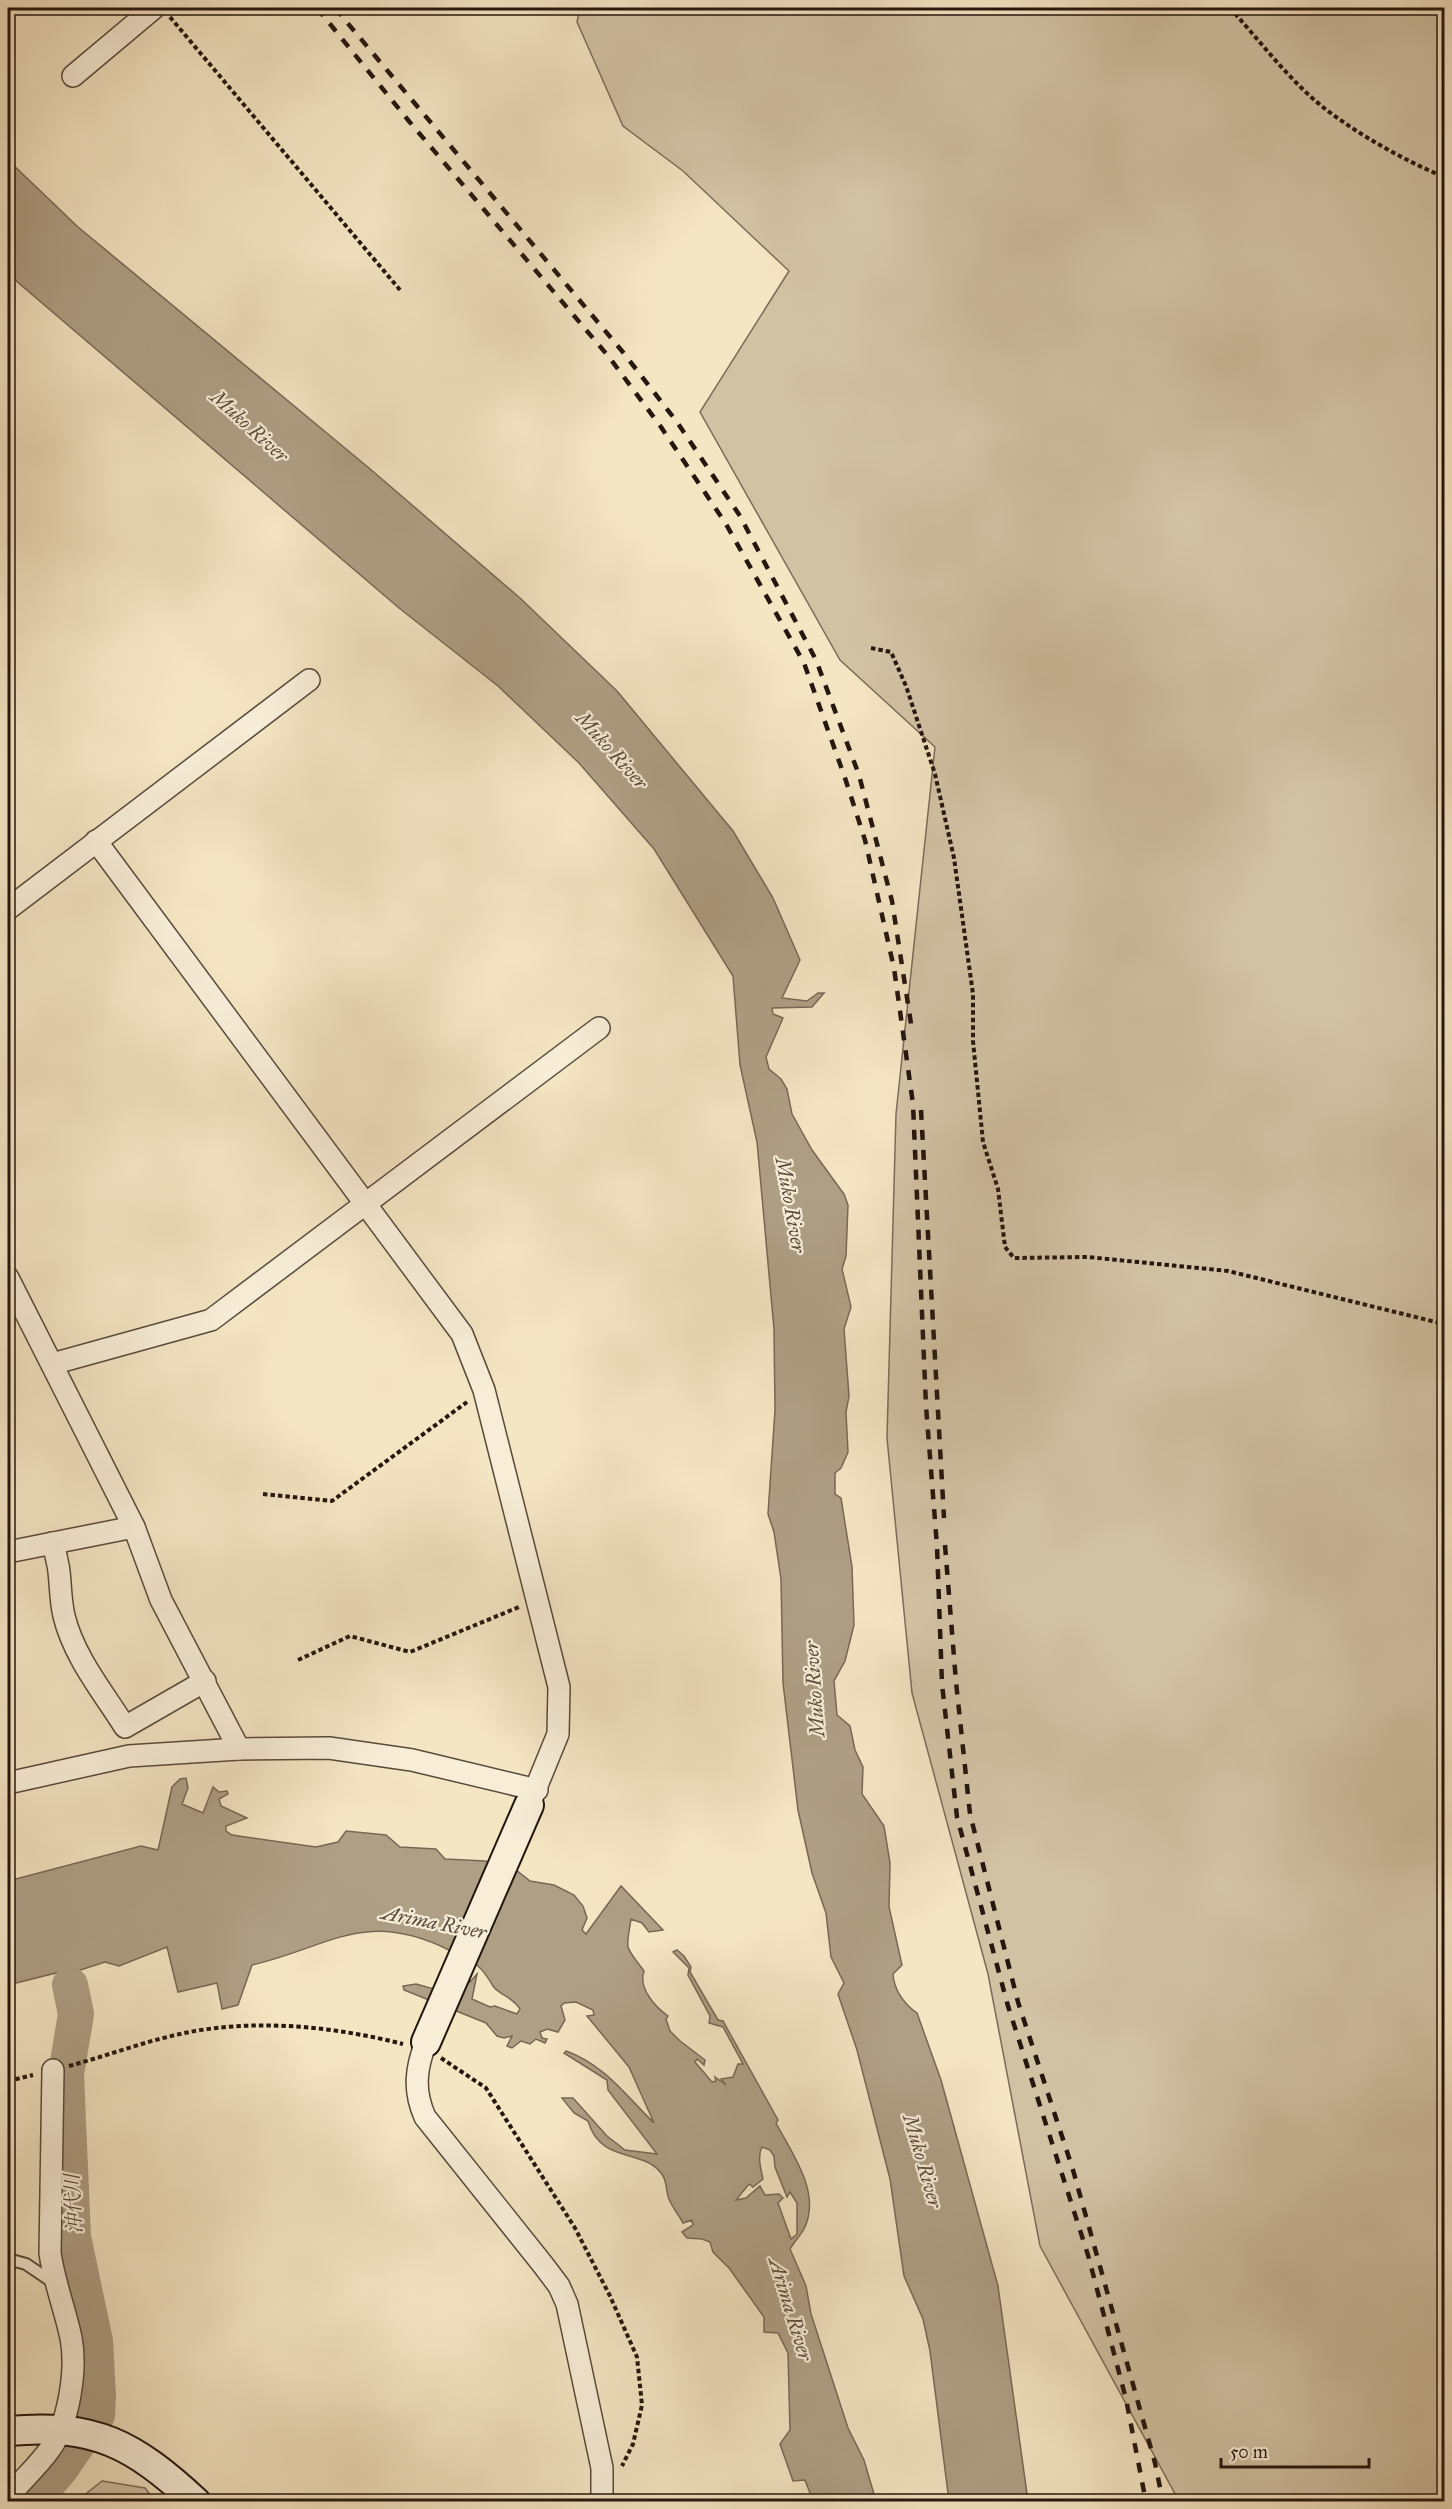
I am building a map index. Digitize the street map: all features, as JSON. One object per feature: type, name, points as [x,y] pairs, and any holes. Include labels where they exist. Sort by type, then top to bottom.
[{"type":"street","points":[[73,76],[162,12]]},
{"type":"street","points":[[8,909],[309,680]]},
{"type":"street","points":[[96,841],[462,1334],[484,1390],[559,1688],[558,1734],[533,1798],[426,2042],[416,2074],[419,2103],[424,2116],[559,2286],[567,2304],[602,2468],[602,2502]]},
{"type":"street","points":[[52,1364],[212,1320],[367,1206],[599,1028]]},
{"type":"street","points":[[8,1278],[15,1308],[52,1364],[134,1527],[161,1600],[239,1749]]},
{"type":"street","points":[[11,1546],[52,1543],[134,1527]]},
{"type":"street","points":[[52,1543],[60,1563],[63,1613],[68,1628],[88,1671],[125,1726],[205,1681]]},
{"type":"street","points":[[8,1783],[129,1755],[239,1749],[329,1748],[412,1760],[533,1798]]},
{"type":"street","points":[[8,2497],[50,2449],[64,2429],[71,2386],[72,2340],[50,2253],[56,2070]]},
{"type":"street","points":[[8,2431],[64,2429],[118,2442],[172,2480],[196,2502]]},
{"type":"lane","points":[[8,2259],[26,2264],[57,2285]]},
{"type":"path","points":[[1230,8],[1290,76],[1328,111],[1404,160],[1444,177]]},
{"type":"path","points":[[162,12],[400,290]]},
{"type":"path","points":[[871,648],[891,652],[906,686],[935,774],[954,858],[973,994],[973,1041],[983,1142],[998,1189],[1005,1247],[1014,1258],[1088,1257],[1228,1272],[1444,1324]]},
{"type":"path","points":[[263,1494],[332,1501],[484,1390]]},
{"type":"path","points":[[298,1660],[350,1636],[410,1652],[536,1600]]},
{"type":"path","points":[[56,2070],[100,2058]]},
{"type":"shaded area","points":[[580,8],[1444,8],[1444,2501],[1179,2501],[1040,2246],[988,1974],[912,1693],[887,1438],[896,1114],[935,747],[840,660],[700,412],[789,271],[683,171],[623,126],[577,22]]},
{"type":"shaded area","points":[[102,2481],[145,2488],[155,2501],[77,2501]]},
{"type":"water","name":"Muko River","points":[[8,160],[78,227],[369,468],[520,598],[617,691],[733,831],[773,898],[800,960],[782,998],[807,1001],[818,993],[824,993],[812,1007],[772,1008],[773,1014],[783,1018],[766,1057],[769,1069],[781,1079],[787,1089],[792,1114],[812,1150],[844,1194],[848,1205],[846,1256],[842,1269],[851,1307],[844,1329],[849,1396],[846,1412],[848,1452],[841,1468],[835,1473],[835,1494],[841,1498],[852,1567],[854,1625],[845,1661],[834,1681],[837,1715],[850,1726],[855,1750],[863,1767],[862,1794],[884,1826],[890,1863],[889,1907],[902,1965],[893,1974],[895,1986],[904,2001],[917,2013],[941,2080],[998,2286],[1028,2501],[949,2501],[930,2351],[923,2319],[904,2276],[890,2179],[857,2050],[838,1994],[844,1983],[831,1957],[826,1913],[812,1873],[798,1810],[783,1683],[781,1579],[774,1532],[768,1514],[775,1410],[774,1329],[757,1142],[740,1065],[733,976],[654,849],[579,763],[498,686],[399,608],[8,274]]},
{"type":"water","name":"Arima River","points":[[186,1778],[188,1788],[182,1804],[203,1813],[213,1787],[219,1792],[227,1791],[228,1794],[219,1799],[221,1806],[247,1818],[226,1826],[226,1831],[232,1835],[316,1847],[338,1842],[346,1831],[386,1835],[400,1847],[436,1849],[445,1859],[485,1861],[516,1870],[530,1881],[554,1885],[574,1895],[583,1906],[587,1918],[582,1930],[586,1934],[621,1886],[663,1930],[649,1932],[642,1923],[631,1919],[628,1947],[644,1971],[643,1984],[649,1996],[668,2016],[666,2019],[670,2031],[705,2060],[704,2065],[697,2059],[695,2062],[712,2082],[716,2081],[715,2077],[726,2085],[721,2079],[733,2077],[738,2064],[743,2064],[723,2027],[709,2023],[710,2016],[688,1975],[689,1968],[673,1952],[677,1950],[691,1967],[690,1972],[718,2020],[723,2021],[778,2120],[776,2123],[803,2174],[807,2188],[809,2215],[804,2229],[790,2249],[806,2286],[811,2314],[848,2428],[864,2460],[876,2501],[813,2501],[805,2480],[793,2481],[780,2444],[790,2430],[788,2353],[778,2333],[764,2332],[764,2317],[729,2268],[713,2252],[710,2242],[687,2238],[682,2232],[693,2225],[692,2220],[683,2223],[669,2199],[663,2176],[655,2167],[613,2151],[603,2144],[594,2135],[588,2121],[574,2113],[562,2098],[573,2098],[607,2136],[625,2150],[657,2154],[608,2090],[607,2080],[564,2053],[566,2051],[580,2057],[604,2073],[654,2123],[629,2067],[587,2016],[594,2015],[593,2010],[576,2002],[564,2003],[561,2006],[565,2020],[558,2032],[547,2029],[540,2032],[542,2038],[547,2039],[545,2043],[536,2039],[530,2044],[521,2041],[512,2048],[507,2046],[512,2036],[504,2038],[497,2036],[486,2023],[404,1990],[403,1986],[416,1984],[452,1994],[469,1974],[470,1982],[477,1974],[472,1999],[490,2007],[495,2006],[517,2014],[520,2009],[517,2005],[496,1989],[479,1967],[464,1957],[420,1938],[394,1932],[348,1935],[252,1965],[238,2005],[222,2009],[217,1983],[178,1992],[167,1947],[119,1966],[105,1962],[74,1972],[72,1994],[81,2014],[76,2031],[71,2032],[74,2016],[64,1971],[8,1985],[8,1881],[141,1846],[158,1850],[172,1787],[180,1779]],"holes":[[[762,2147],[770,2150],[787,2197],[790,2192],[797,2203],[797,2234],[791,2239],[778,2203],[783,2198],[779,2194],[765,2195],[760,2186],[746,2198],[736,2200],[749,2184],[753,2187],[763,2179],[760,2155]]]},
{"type":"waterway","name":"沖代川","points":[[32,2502],[61,2468],[97,2415],[95,2341],[73,2237],[66,2074],[76,2014],[70,1985]]},
{"type":"railway","points":[[317,8],[408,120],[609,357],[661,427],[726,524],[804,663],[845,778],[865,840],[894,968],[913,1104],[926,1406],[937,1546],[942,1684],[957,1817],[1008,2006],[1088,2255],[1126,2399],[1146,2502]]},
{"type":"railway","points":[[335,8],[622,351],[677,422],[740,516],[816,660],[859,775],[892,901],[912,1030]]},
{"type":"railway","points":[[921,1110],[944,1518]]},
{"type":"railway","points":[[945,1545],[970,1814],[1018,2002],[1073,2170],[1155,2463],[1163,2502]]}]
